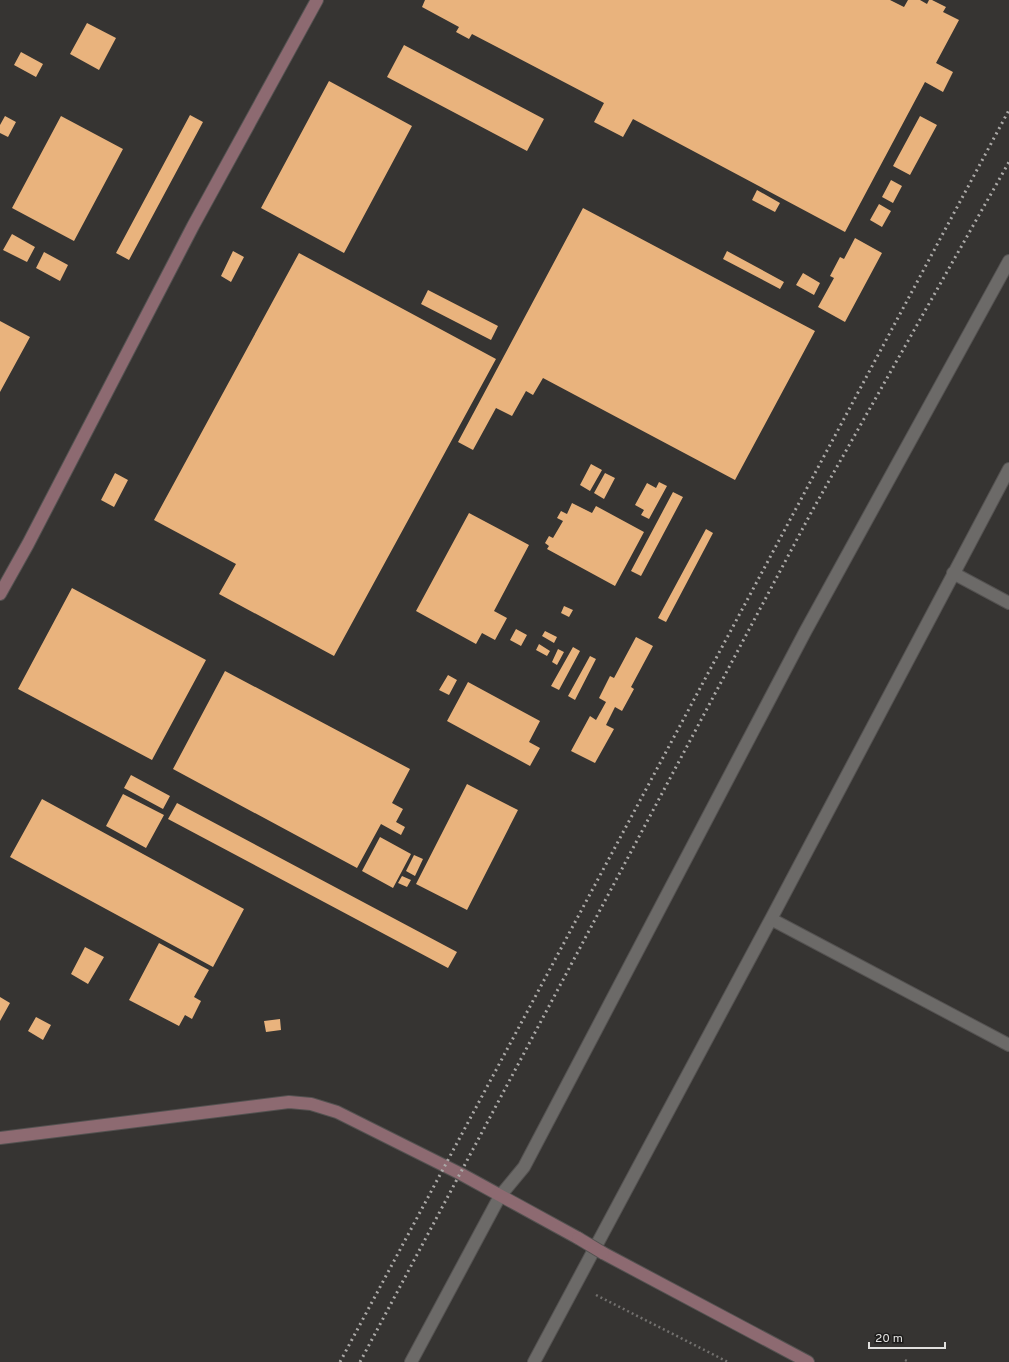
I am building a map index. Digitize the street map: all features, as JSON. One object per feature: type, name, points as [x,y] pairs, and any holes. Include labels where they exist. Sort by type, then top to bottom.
[{"type":"street","points":[[0,594],[32,537],[193,226],[317,0]]},
{"type":"street","points":[[411,1362],[500,1196],[524,1167],[805,632],[1009,261]]},
{"type":"street","points":[[534,1362],[771,919],[1009,469]]},
{"type":"street","points":[[953,573],[1009,603]]},
{"type":"street","points":[[771,919],[1009,1044]]},
{"type":"street","points":[[0,1138],[288,1102],[311,1104],[337,1112],[461,1174],[578,1238],[602,1253],[808,1362]]},
{"type":"path","points":[[596,1295],[728,1362]]},
{"type":"path","points":[[905,1360],[909,1362]]},
{"type":"building","points":[[425,0],[890,0],[904,7],[908,0],[920,0],[927,4],[929,0],[932,0],[946,7],[943,12],[959,20],[936,63],[953,72],[943,92],[925,82],[845,232],[633,119],[623,137],[594,122],[604,103],[472,34],[469,39],[456,32],[459,27],[422,7]]},
{"type":"building","points":[[87,23],[116,38],[99,70],[70,54]]},
{"type":"building","points":[[404,45],[544,119],[527,151],[387,77]]},
{"type":"building","points":[[21,52],[43,64],[36,77],[14,65]]},
{"type":"building","points":[[329,81],[412,126],[344,253],[261,208]]},
{"type":"building","points":[[190,115],[203,122],[129,260],[116,253]]},
{"type":"building","points":[[5,116],[16,122],[8,137],[0,133],[0,125]]},
{"type":"building","points":[[61,116],[123,149],[74,241],[12,208]]},
{"type":"building","points":[[920,116],[937,125],[910,175],[893,166]]},
{"type":"building","points":[[891,180],[902,186],[893,203],[882,197]]},
{"type":"building","points":[[757,190],[780,203],[775,212],[752,200]]},
{"type":"building","points":[[879,204],[891,211],[882,227],[870,220]]},
{"type":"building","points":[[583,208],[815,331],[735,480],[543,378],[533,395],[526,391],[512,416],[496,408],[473,450],[458,442]]},
{"type":"building","points":[[12,234],[35,247],[27,262],[3,250]]},
{"type":"building","points":[[855,238],[882,253],[845,322],[818,307],[834,278],[830,276],[840,257],[844,259]]},
{"type":"building","points":[[233,251],[244,257],[231,282],[221,276]]},
{"type":"building","points":[[727,251],[784,282],[780,289],[723,259]]},
{"type":"building","points":[[44,252],[68,265],[60,281],[36,268]]},
{"type":"building","points":[[299,253],[496,359],[334,656],[219,594],[236,564],[154,520]]},
{"type":"building","points":[[803,273],[820,283],[814,295],[796,285]]},
{"type":"building","points":[[428,290],[498,326],[491,340],[421,304]]},
{"type":"building","points":[[0,321],[30,337],[0,392]]},
{"type":"building","points":[[591,464],[602,470],[590,491],[580,485]]},
{"type":"building","points":[[115,473],[128,480],[114,507],[101,500]]},
{"type":"building","points":[[605,473],[615,478],[604,499],[594,493]]},
{"type":"building","points":[[659,482],[667,486],[649,519],[641,515],[644,510],[635,505],[647,483],[656,488]]},
{"type":"building","points":[[673,492],[683,497],[641,576],[631,571]]},
{"type":"building","points":[[572,503],[592,513],[596,506],[644,532],[615,586],[547,549],[549,546],[545,543],[549,536],[553,538],[563,521],[557,518],[561,511],[567,514]]},
{"type":"building","points":[[469,513],[529,545],[494,611],[507,618],[495,640],[482,633],[476,644],[416,611]]},
{"type":"building","points":[[706,529],[713,533],[666,622],[658,618]]},
{"type":"building","points":[[72,588],[206,660],[152,760],[18,689]]},
{"type":"building","points":[[564,606],[573,610],[569,617],[561,613]]},
{"type":"building","points":[[516,629],[527,635],[521,646],[510,640]]},
{"type":"building","points":[[545,631],[557,637],[554,643],[542,636]]},
{"type":"building","points":[[636,637],[653,646],[631,687],[634,689],[622,711],[615,707],[606,725],[614,729],[595,763],[571,751],[590,716],[596,720],[606,702],[599,698],[610,676],[614,678]]},
{"type":"building","points":[[539,644],[550,651],[547,656],[536,650]]},
{"type":"building","points":[[573,647],[580,651],[559,690],[551,686]]},
{"type":"building","points":[[558,649],[564,652],[557,665],[552,662]]},
{"type":"building","points":[[590,656],[596,659],[575,700],[568,696]]},
{"type":"building","points":[[225,671],[410,769],[392,803],[403,809],[396,822],[405,827],[401,835],[381,824],[357,868],[173,769]]},
{"type":"building","points":[[448,675],[457,680],[449,695],[439,690]]},
{"type":"building","points":[[468,682],[540,721],[529,742],[540,748],[530,766],[447,721]]},
{"type":"building","points":[[131,775],[170,796],[163,809],[124,788]]},
{"type":"building","points":[[467,784],[518,810],[467,910],[416,884]]},
{"type":"building","points":[[123,794],[164,815],[146,848],[106,826]]},
{"type":"building","points":[[42,799],[244,909],[213,967],[10,857]]},
{"type":"building","points":[[177,803],[457,952],[448,968],[168,819]]},
{"type":"building","points":[[380,837],[411,854],[393,888],[362,871]]},
{"type":"building","points":[[414,855],[423,859],[415,876],[406,871]]},
{"type":"building","points":[[402,876],[411,880],[407,887],[398,883]]},
{"type":"building","points":[[159,943],[209,970],[194,997],[201,1001],[192,1019],[185,1015],[179,1026],[129,1000]]},
{"type":"building","points":[[85,947],[104,957],[88,984],[71,974]]},
{"type":"building","points":[[0,997],[10,1003],[0,1021]]},
{"type":"building","points":[[36,1017],[51,1025],[43,1040],[28,1031]]},
{"type":"building","points":[[280,1019],[281,1030],[266,1032],[264,1021]]},
{"type":"railway","points":[[340,1362],[1009,110]]},
{"type":"railway","points":[[360,1362],[812,511],[1009,162]]}]
